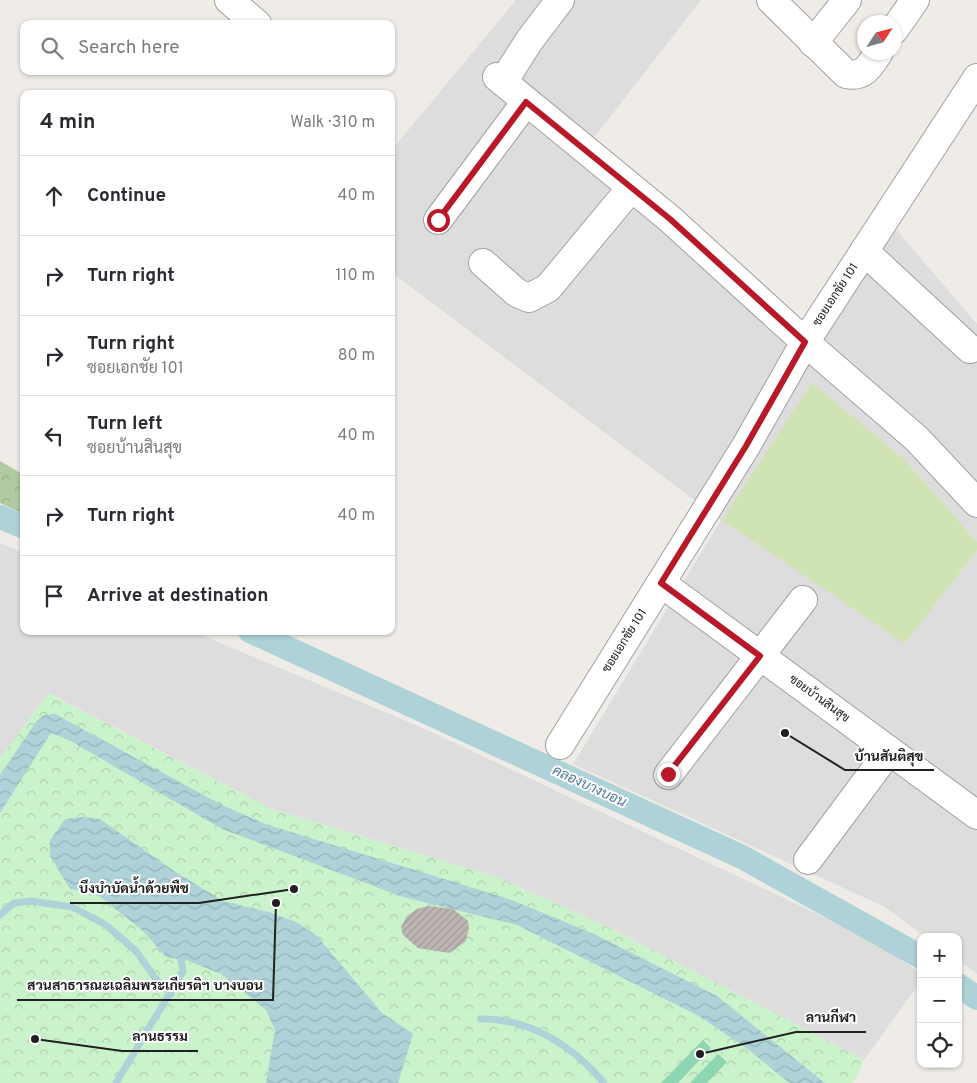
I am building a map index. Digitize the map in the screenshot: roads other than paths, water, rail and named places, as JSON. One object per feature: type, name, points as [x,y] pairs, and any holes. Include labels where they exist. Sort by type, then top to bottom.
[{"type":"street","points":[[229,0],[252,20]]},
{"type":"street","points":[[560,0],[500,79],[670,219],[805,342],[917,439],[977,503]]},
{"type":"street","points":[[814,42],[847,0]]},
{"type":"street","points":[[902,18],[914,0]]},
{"type":"street","points":[[779,3],[846,74],[853,76],[866,71],[874,60]]},
{"type":"street","name":"ซอยเอกชัย 101","points":[[560,746],[746,446],[805,342],[977,78]]},
{"type":"street","points":[[438,220],[526,102]]},
{"type":"street","points":[[484,262],[517,293],[529,298],[548,288],[631,188]]},
{"type":"street","points":[[864,251],[970,349]]},
{"type":"street","name":"ซอยบ้านสินสุข","points":[[661,583],[977,815]]},
{"type":"street","points":[[668,774],[803,600]]},
{"type":"street","points":[[808,860],[889,750]]},
{"type":"water","points":[[55,714],[222,805],[268,825],[509,899],[594,934],[717,996],[825,1083],[789,1083],[749,1050],[699,1016],[517,925],[403,897],[222,829],[69,740],[51,733],[0,813],[0,775],[36,722],[44,715]]},
{"type":"water","points":[[82,817],[100,819],[174,871],[223,901],[269,912],[298,923],[317,936],[382,1013],[413,1034],[398,1083],[266,1083],[275,1030],[266,1010],[221,974],[189,961],[166,957],[143,931],[94,892],[70,889],[50,856],[50,840],[65,819]]},
{"type":"waterway","name":"คลองบางบอน","points":[[0,517],[20,525]]},
{"type":"waterway","name":"คลองบางบอน","points":[[259,635],[742,857],[917,955]]},
{"type":"waterway","points":[[0,915],[14,903],[31,901],[72,907],[106,925],[136,951],[156,979],[171,994]]},
{"type":"waterway","points":[[116,1083],[183,971],[181,960]]},
{"type":"waterway","name":"คลองบางบอน","points":[[962,988],[977,998]]},
{"type":"waterway","points":[[481,1019],[516,1023],[549,1037],[578,1057],[604,1083]]},
{"type":"place","name":"บ้านสันติสุข","points":[[785,733]]},
{"type":"place","name":"บึงบำบัดน้ำด้วยพืช","points":[[294,889]]},
{"type":"place","name":"สวนสาธารณะเฉลิมพระเกียรติฯ บางบอน","points":[[276,903]]},
{"type":"place","name":"ลานธรรม","points":[[35,1039]]},
{"type":"place","name":"ลานกีฬา","points":[[700,1054]]}]
